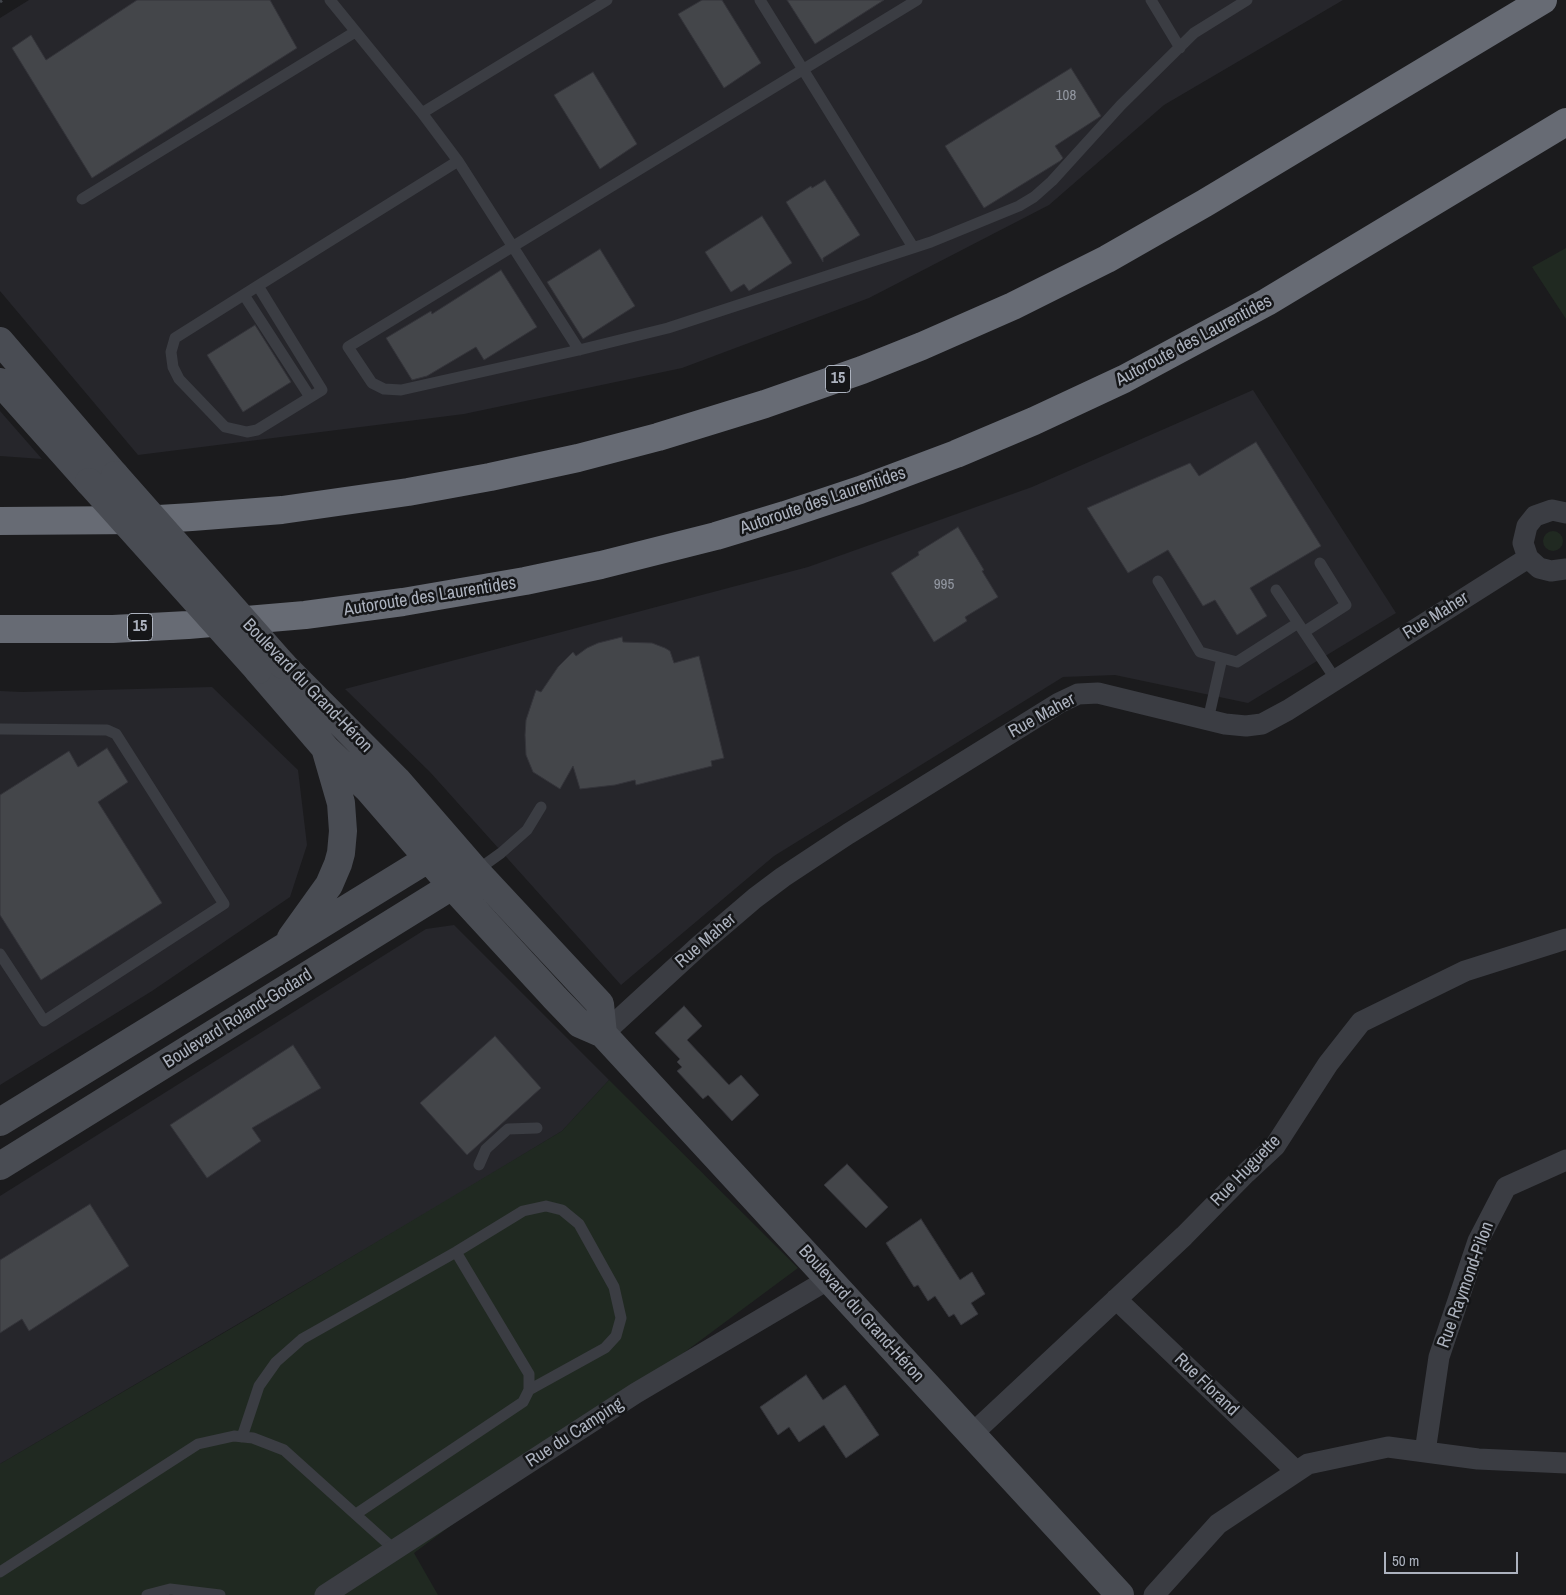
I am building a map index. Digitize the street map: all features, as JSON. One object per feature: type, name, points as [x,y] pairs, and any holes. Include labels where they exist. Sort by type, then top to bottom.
[{"type":"highway","name":"15","points":[[0,521],[122,520],[192,517],[282,510],[408,492],[587,456],[666,435],[766,404],[870,367],[922,346],[1027,299],[1107,259],[1237,184],[1543,0]]},
{"type":"highway","name":"Autoroute des Laurentides","points":[[0,629],[104,629],[188,625],[297,616],[403,602],[515,583],[601,565],[716,536],[785,515],[934,463],[1124,379],[1267,302],[1566,122]]},
{"type":"street","name":"Boulevard du Grand-Héron","points":[[0,341],[116,475],[271,668],[326,749],[368,790],[452,886],[580,1024],[603,1034],[1120,1595]]},
{"type":"street","name":"Boulevard du Grand-Héron","points":[[0,382],[89,482],[271,668],[397,780],[476,871],[600,1004],[603,1034]]},
{"type":"street","points":[[1566,513],[1556,510],[1539,514],[1527,526],[1523,539],[1528,558],[1535,565],[1547,571],[1566,568]]},
{"type":"street","name":"Rue Maher","points":[[603,1034],[700,945],[755,898],[783,877],[841,838],[1059,703],[1078,694],[1098,693],[1233,725],[1251,726],[1262,724],[1280,715],[1528,558]]},
{"type":"street","points":[[282,950],[329,885],[341,852],[343,831],[341,803],[326,749]]},
{"type":"street","name":"Boulevard Roland-Godard","points":[[0,1122],[452,844]]},
{"type":"street","name":"Boulevard Roland-Godard","points":[[0,1166],[476,871]]},
{"type":"street","name":"Rue Huguette","points":[[971,1435],[1184,1236],[1274,1146],[1328,1064],[1361,1022],[1465,971],[1566,939]]},
{"type":"street","name":"Rue Raymond-Pilon","points":[[1426,1452],[1439,1357],[1478,1241],[1506,1187],[1566,1160]]},
{"type":"street","name":"Rue du Camping","points":[[325,1595],[636,1393],[829,1279]]},
{"type":"street","name":"Rue Florand","points":[[1116,1299],[1296,1471]]},
{"type":"street","points":[[1154,1595],[1218,1524],[1308,1464],[1388,1447],[1478,1459],[1566,1463]]},
{"type":"lane","points":[[330,0],[422,113],[458,161],[578,350]]},
{"type":"lane","points":[[422,113],[608,0]]},
{"type":"lane","points":[[760,0],[913,247]]},
{"type":"lane","points":[[917,0],[348,347],[372,383],[384,389],[401,390],[578,350],[686,322],[931,242],[1019,206],[1034,197],[1052,181],[1121,105],[1194,33],[1247,0]]},
{"type":"lane","points":[[1151,0],[1180,48]]},
{"type":"lane","points":[[82,199],[355,32]]},
{"type":"lane","points":[[258,286],[322,390],[257,430],[247,432],[225,427],[179,379],[173,367],[171,352],[174,338],[458,161]]},
{"type":"lane","points":[[244,295],[310,398]]},
{"type":"lane","points":[[1158,581],[1200,652],[1237,662],[1346,605],[1320,563]]},
{"type":"lane","points":[[1276,590],[1336,680]]},
{"type":"lane","points":[[1208,720],[1222,658]]},
{"type":"lane","points":[[0,728],[107,730],[116,734],[224,904],[44,1020],[0,954]]},
{"type":"lane","points":[[476,871],[501,853],[527,830],[542,807]]},
{"type":"lane","points":[[479,1165],[486,1149],[508,1128],[537,1128]]},
{"type":"lane","points":[[242,1437],[259,1386],[276,1362],[302,1339],[456,1252],[523,1211],[546,1206],[562,1210],[579,1224],[614,1287],[621,1318],[616,1336],[605,1348],[529,1390]]},
{"type":"lane","points":[[356,1514],[523,1402],[529,1390],[529,1374],[456,1252]]},
{"type":"lane","points":[[0,1572],[198,1444],[234,1436],[254,1438],[284,1450],[395,1550]]},
{"type":"lane","points":[[147,1595],[170,1589],[220,1595]]},
{"type":"shaded area","points":[[29,0],[1343,0],[1164,105],[1049,205],[869,298],[682,368],[464,414],[138,455],[0,291],[0,18]]},
{"type":"shaded area","points":[[1566,248],[1566,319],[1532,267]]},
{"type":"shaded area","points":[[1253,390],[1396,613],[1248,703],[1115,675],[1063,677],[774,856],[621,985],[430,772],[345,689],[808,567],[1032,487]]},
{"type":"shaded area","points":[[0,411],[42,459],[0,456]]},
{"type":"shaded area","points":[[1553,531],[1560,534],[1563,541],[1560,548],[1553,551],[1546,548],[1543,541],[1546,534]]},
{"type":"shaded area","points":[[212,687],[298,770],[307,845],[290,897],[152,991],[0,1085],[0,691]]},
{"type":"shaded area","points":[[454,925],[609,1080],[562,1131],[0,1464],[0,1196],[426,929]]},
{"type":"shaded area","points":[[609,1080],[798,1268],[414,1553],[438,1595],[0,1595],[0,1464],[562,1131]]},
{"type":"building","points":[[137,0],[270,0],[297,48],[92,178],[12,48],[31,35],[46,60]]},
{"type":"building","points":[[702,0],[722,0],[761,63],[724,88],[678,14]]},
{"type":"building","points":[[787,0],[884,0],[815,44]]},
{"type":"building","points":[[1071,68],[1101,116],[1055,146],[1063,158],[1060,161],[984,208],[945,146]]},
{"type":"building","points":[[593,72],[637,144],[600,169],[554,95]]},
{"type":"building","points":[[825,180],[860,235],[823,258],[823,262],[786,202],[811,186],[812,188]]},
{"type":"building","points":[[762,216],[792,263],[749,291],[744,284],[731,292],[705,252]]},
{"type":"building","points":[[600,249],[635,306],[583,339],[547,282]]},
{"type":"building","points":[[501,270],[537,327],[484,360],[476,347],[427,376],[412,380],[386,338],[431,311],[432,314]]},
{"type":"building","points":[[255,325],[291,382],[243,412],[207,355]]},
{"type":"building","points":[[1256,442],[1321,546],[1250,588],[1267,616],[1237,635],[1215,600],[1203,606],[1168,550],[1128,573],[1087,508],[1190,463],[1199,476]]},
{"type":"building","points":[[958,527],[998,597],[965,617],[967,621],[934,642],[891,573],[919,555],[918,552]]},
{"type":"building","points":[[622,637],[623,642],[652,643],[665,648],[670,651],[674,663],[699,656],[724,758],[711,761],[712,766],[636,785],[635,780],[615,785],[580,789],[573,766],[560,789],[533,772],[526,755],[526,720],[536,690],[541,692],[558,667],[573,652],[576,656],[598,643]]},
{"type":"building","points":[[107,748],[128,782],[98,802],[162,903],[41,980],[0,915],[0,795],[69,751],[78,767]]},
{"type":"building","points":[[684,1006],[702,1026],[687,1040],[729,1085],[741,1075],[759,1095],[732,1121],[708,1095],[703,1099],[677,1071],[682,1067],[677,1062],[680,1059],[655,1033]]},
{"type":"building","points":[[495,1036],[541,1088],[467,1155],[420,1103]]},
{"type":"building","points":[[293,1045],[321,1088],[252,1128],[261,1141],[207,1178],[170,1125]]},
{"type":"building","points":[[847,1164],[888,1207],[866,1228],[824,1185]]},
{"type":"building","points":[[90,1204],[129,1266],[29,1331],[22,1319],[0,1333],[0,1260]]},
{"type":"building","points":[[921,1219],[960,1280],[972,1272],[985,1294],[971,1303],[978,1314],[961,1325],[954,1314],[949,1317],[935,1296],[928,1301],[918,1285],[914,1287],[886,1243]]},
{"type":"building","points":[[806,1375],[823,1400],[845,1385],[879,1435],[846,1458],[824,1425],[799,1442],[789,1427],[778,1435],[760,1407]]}]
